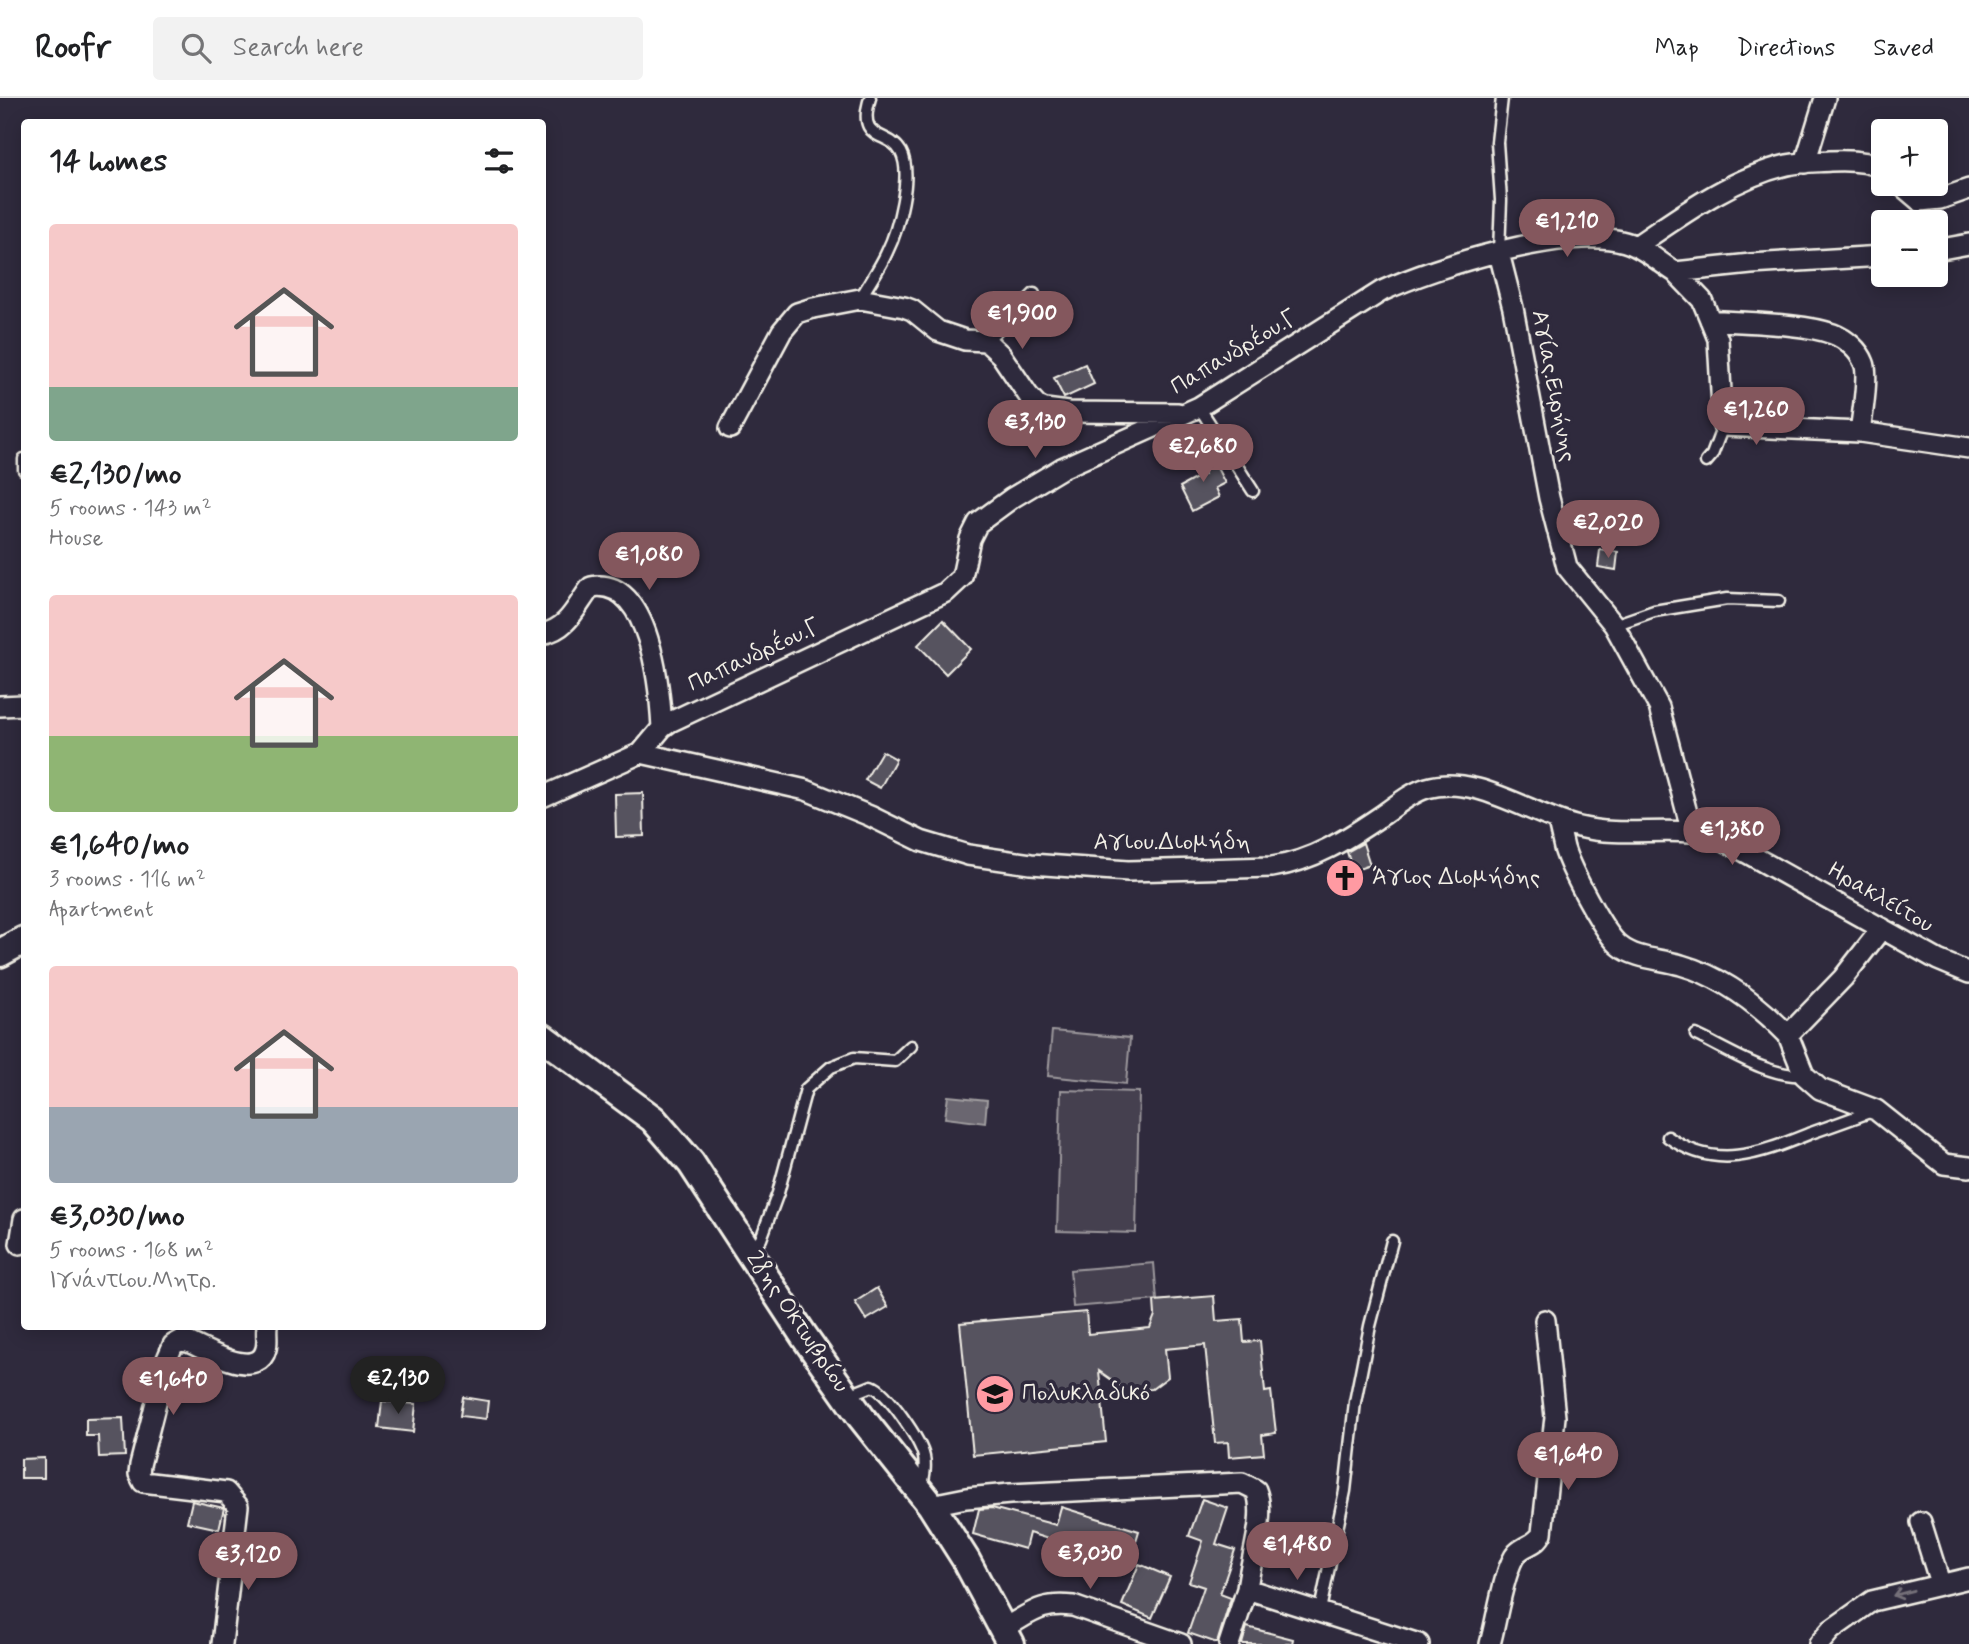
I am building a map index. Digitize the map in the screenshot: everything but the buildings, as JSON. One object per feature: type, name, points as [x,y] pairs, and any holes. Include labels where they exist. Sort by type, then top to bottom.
[{"type":"main road","points":[[0,953],[21,942]]},
{"type":"main road","name":"28ης Οκτωβρίου","points":[[546,1040],[663,1128],[691,1163],[846,1396],[925,1499],[966,1560],[1007,1636]]},
{"type":"street","points":[[1805,163],[1825,98]]},
{"type":"street","points":[[1871,165],[1857,162],[1805,163],[1788,165],[1744,180],[1680,216],[1636,246],[1675,272],[1702,300],[1718,339],[1723,426],[1860,432],[1969,448]]},
{"type":"street","points":[[1914,196],[1920,201],[1940,199],[1969,189]]},
{"type":"street","name":"Παπανδρέου.Γ","points":[[546,795],[641,753],[670,722],[946,592],[962,577],[975,528],[987,515],[1062,468],[1191,410],[1382,290],[1410,278],[1545,242],[1580,237],[1610,239],[1636,246]]},
{"type":"street","points":[[1948,248],[1969,244]]},
{"type":"street","name":"Αγίας.Ειρήνης","points":[[1499,253],[1513,308],[1549,498],[1567,567],[1614,625],[1659,707],[1692,832]]},
{"type":"street","points":[[1675,272],[1871,257]]},
{"type":"street","points":[[730,428],[782,331],[797,313],[813,307],[860,299],[904,307],[912,310],[938,331],[965,340],[986,341],[1000,355],[1028,395],[1038,406],[1045,409],[1068,412],[1191,410]]},
{"type":"street","points":[[1710,320],[1806,328],[1832,334],[1846,341],[1866,365],[1860,432]]},
{"type":"street","points":[[546,633],[558,630],[564,624],[591,587],[604,586],[621,592],[637,611],[653,662],[662,728]]},
{"type":"street","points":[[0,706],[21,705]]},
{"type":"street","name":"Αγιου.Διομήδη","points":[[641,753],[806,790],[870,816],[921,841],[968,855],[1045,865],[1128,871],[1272,867],[1291,864],[1331,849],[1416,792],[1436,786],[1474,788],[1558,822],[1603,831],[1692,832]]},
{"type":"street","points":[[1558,822],[1565,850],[1597,913],[1618,945],[1630,952],[1684,965],[1707,975],[1760,1007],[1788,1035],[1804,1075],[1820,1089],[1875,1110],[1944,1164],[1969,1167]]},
{"type":"street","name":"Ηρακλείτου","points":[[1692,832],[1722,839],[1938,960],[1969,972]]},
{"type":"street","points":[[1788,1035],[1843,978],[1882,928]]},
{"type":"street","points":[[20,1244],[21,1238]]},
{"type":"street","points":[[1490,1644],[1507,1575],[1517,1554],[1538,1541],[1542,1533],[1556,1417],[1545,1320]]},
{"type":"street","points":[[222,1644],[238,1506],[226,1492],[142,1482],[140,1465],[173,1345],[180,1341],[188,1342],[243,1364],[254,1364],[266,1349],[267,1330]]},
{"type":"street","points":[[925,1499],[1242,1483],[1256,1490],[1260,1499],[1259,1524],[1247,1588],[1229,1644]]},
{"type":"street","points":[[1921,1522],[1940,1583]]},
{"type":"street","points":[[1819,1644],[1831,1630],[1872,1601],[1969,1578]]},
{"type":"street","points":[[1247,1588],[1419,1644]]},
{"type":"street","points":[[1007,1636],[1045,1605],[1058,1604],[1073,1606],[1181,1644]]},
{"type":"lane","points":[[860,299],[891,242],[904,186],[905,169],[902,152],[874,133],[868,123],[870,98]]},
{"type":"lane","points":[[1499,253],[1501,200],[1497,120],[1502,98]]},
{"type":"lane","points":[[986,341],[1034,294]]},
{"type":"lane","points":[[1191,410],[1253,491]]},
{"type":"lane","points":[[1706,462],[1712,455],[1723,426]]},
{"type":"lane","points":[[1614,625],[1654,611],[1727,599],[1779,601]]},
{"type":"lane","points":[[1696,1035],[1752,1062],[1791,1076],[1804,1075]]},
{"type":"lane","points":[[749,1253],[761,1239],[778,1193],[806,1089],[831,1067],[842,1062],[854,1058],[895,1061],[911,1046]]},
{"type":"lane","points":[[1668,1137],[1683,1148],[1709,1156],[1757,1154],[1875,1110]]},
{"type":"lane","points":[[1320,1610],[1345,1491],[1355,1402],[1367,1339],[1392,1241]]},
{"type":"shaded area","points":[[1052,1031],[1130,1038],[1126,1084],[1048,1076]]},
{"type":"shaded area","points":[[1061,1090],[1139,1092],[1136,1233],[1057,1231]]},
{"type":"shaded area","points":[[948,1096],[987,1100],[985,1123],[945,1118]]},
{"type":"shaded area","points":[[1154,1263],[1157,1300],[1073,1307],[1070,1270]]},
{"type":"place","name":"Άγιος Διομήδης","points":[[1345,878]]},
{"type":"place","name":"Πολυκλαδικό","points":[[995,1394]]}]
